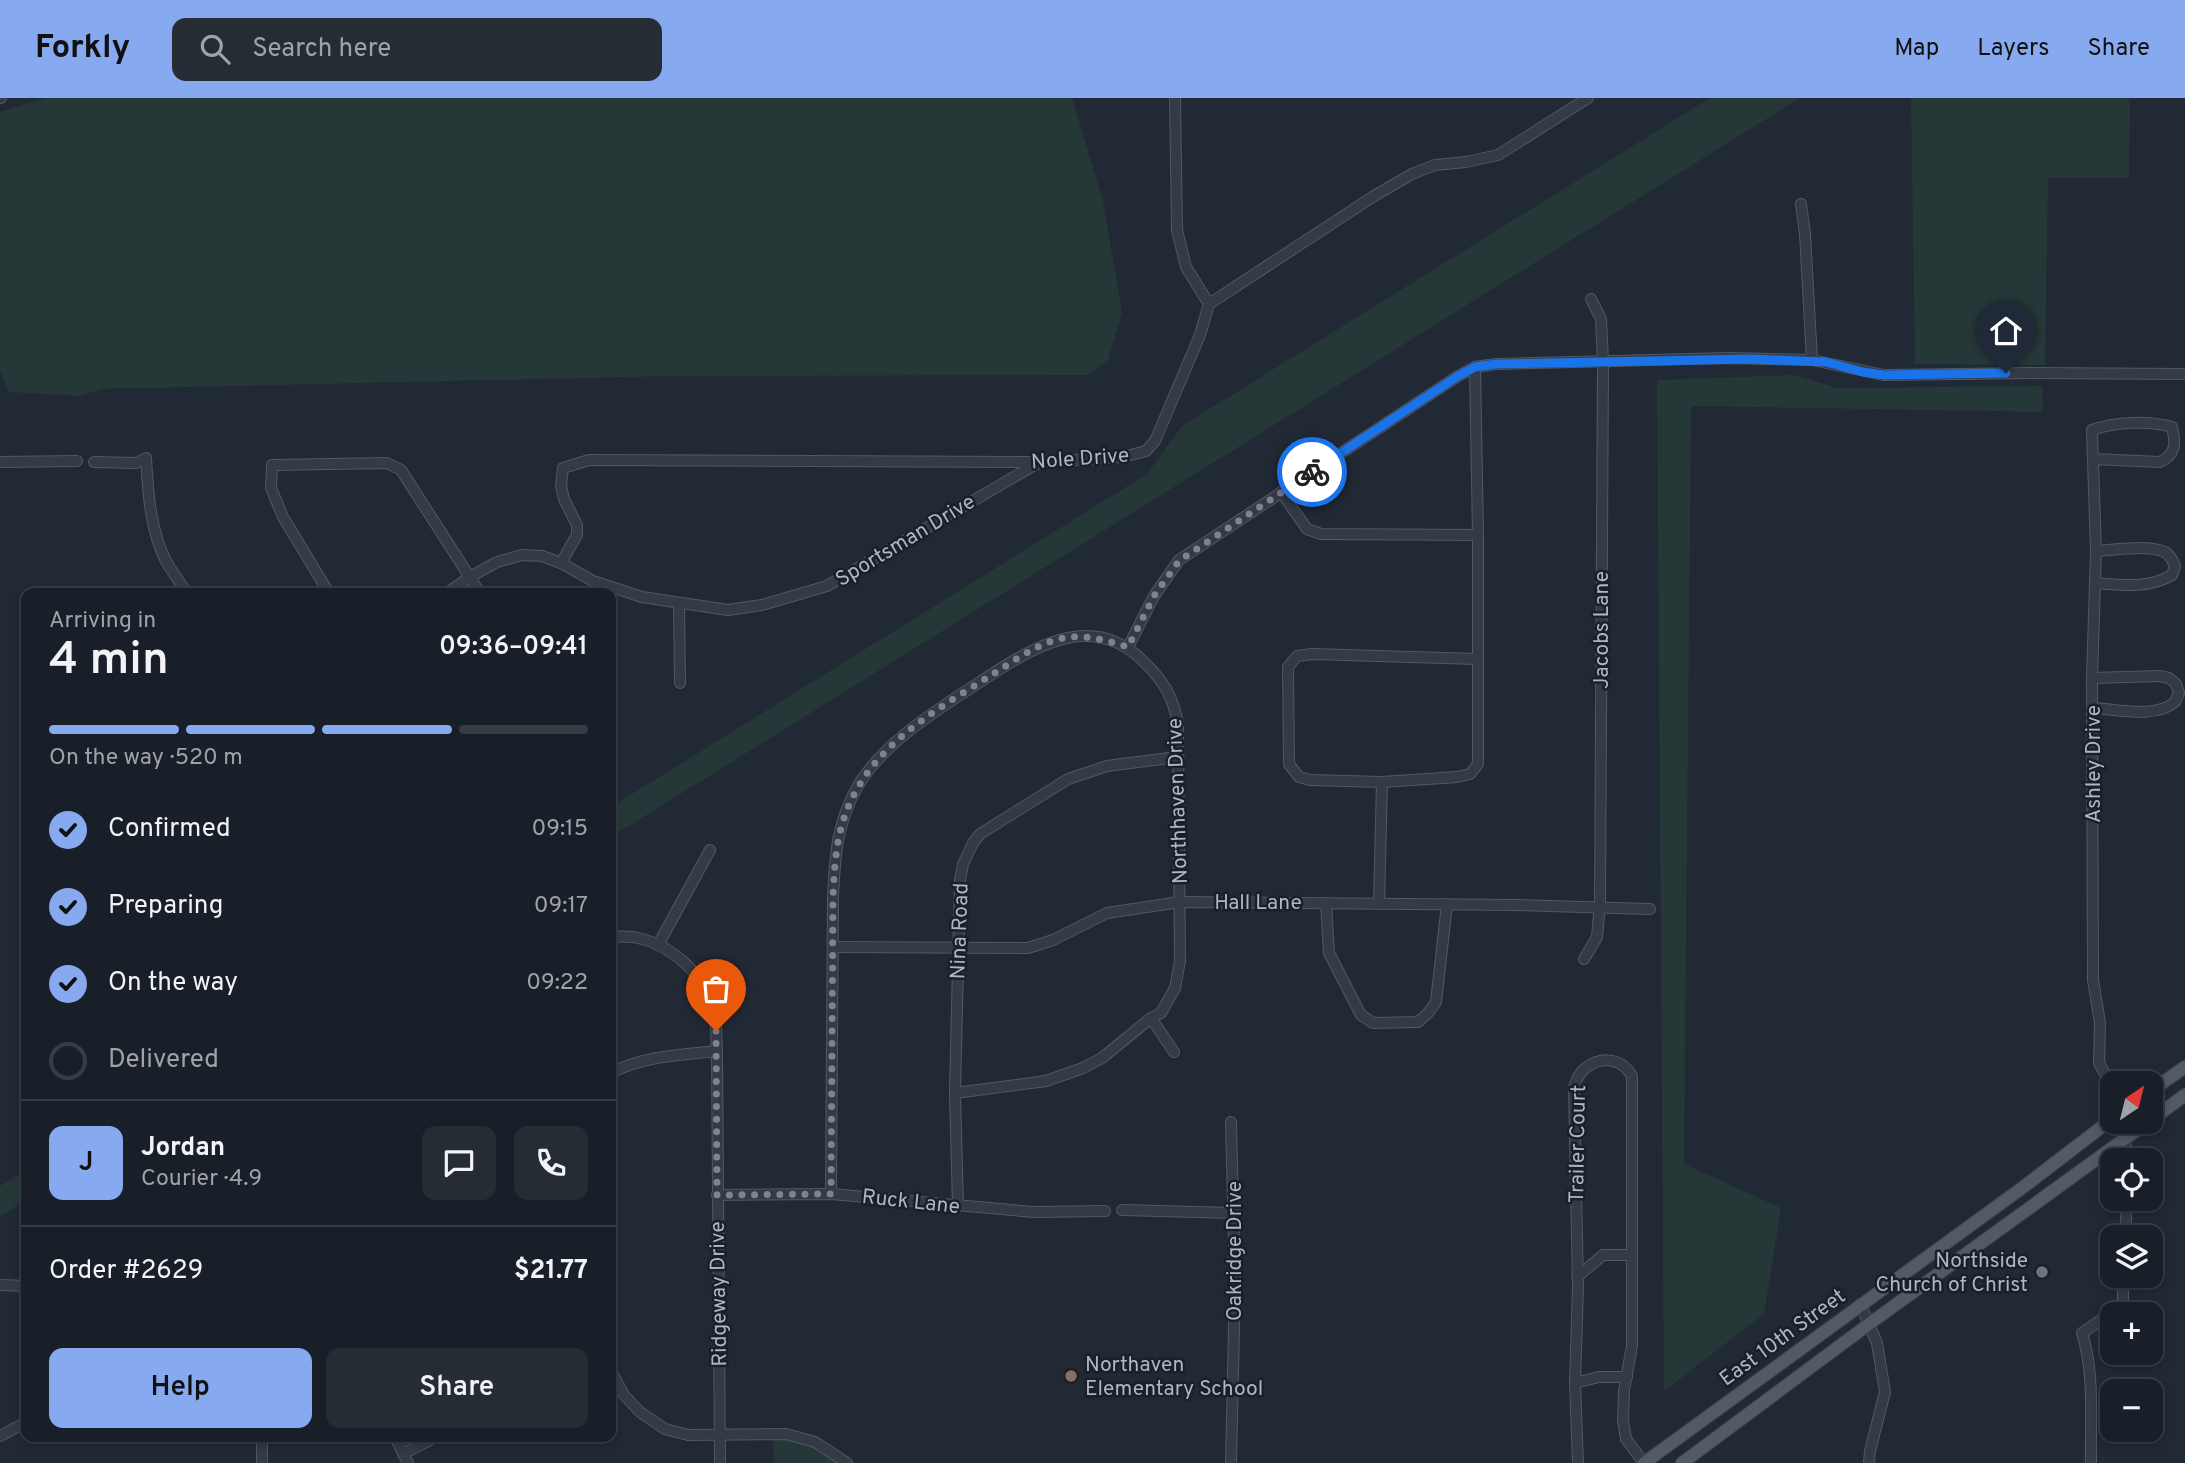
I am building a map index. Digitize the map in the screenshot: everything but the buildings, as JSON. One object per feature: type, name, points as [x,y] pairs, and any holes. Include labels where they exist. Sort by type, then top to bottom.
[{"type":"main road","points":[[2163,1083],[2185,1067]]},
{"type":"main road","name":"East 10th Street","points":[[2163,1111],[2185,1095]]},
{"type":"main road","name":"East 10th Street","points":[[1644,1463],[2100,1128]]},
{"type":"main road","name":"East 10th Street","points":[[1682,1463],[2131,1134]]},
{"type":"street","points":[[1175,98],[1177,230],[1186,267],[1209,304],[1412,174],[1435,165],[1498,155],[1588,98]]},
{"type":"street","points":[[1801,204],[1812,360]]},
{"type":"street","name":"Jacobs Lane","points":[[1584,959],[1597,937],[1600,909],[1603,362],[1601,319],[1591,299]]},
{"type":"street","name":"Nole Drive","points":[[561,563],[577,535],[577,525],[564,499],[561,486],[563,468],[589,460],[1041,462],[1123,457],[1146,451],[1155,441],[1200,335],[1209,304]]},
{"type":"street","points":[[1128,647],[1154,596],[1179,561],[1475,367],[1496,364],[1729,358],[1812,360],[1884,375],[2185,374]]},
{"type":"street","points":[[1475,367],[1478,535],[1478,659],[1478,764],[1471,774],[1457,777],[1382,782],[1310,780],[1299,777],[1289,764],[1288,667],[1297,656],[1312,654],[1478,659]]},
{"type":"street","name":"Ashley Drive","points":[[2093,459],[2160,462],[2168,458],[2174,450],[2172,428],[2164,425],[2111,423],[2092,430],[2096,551],[2092,678],[2093,981],[2100,1023],[2099,1063],[2103,1071]]},
{"type":"street","points":[[94,462],[136,464],[146,458],[153,522],[158,541],[182,588]]},
{"type":"street","points":[[0,461],[77,461]]},
{"type":"street","name":"Sportsman Drive","points":[[616,589],[642,597],[728,610],[762,605],[827,586],[1041,462]]},
{"type":"street","points":[[326,588],[283,517],[271,488],[272,465],[387,463],[401,470],[477,588]]},
{"type":"street","points":[[1281,492],[1307,529],[1321,534],[1478,535]]},
{"type":"street","points":[[2095,583],[2154,583],[2172,575],[2175,566],[2172,558],[2165,552],[2142,548],[2096,551]]},
{"type":"street","name":"Sportsman Drive","points":[[454,588],[497,562],[522,555],[542,556],[593,581],[614,588]]},
{"type":"street","points":[[679,604],[680,683]]},
{"type":"street","name":"Northhaven Drive","points":[[831,1194],[833,897],[838,834],[860,784],[877,761],[924,718],[1026,653],[1055,640],[1076,637],[1096,637],[1128,647],[1156,674],[1168,690],[1178,723],[1180,961],[1175,988],[1161,1013],[1102,1058],[1083,1068],[1046,1081],[955,1093]]},
{"type":"street","points":[[2092,678],[2169,678],[2176,684],[2179,693],[2175,702],[2162,710],[2093,708]]},
{"type":"street","name":"Nina Road","points":[[958,1206],[955,1093],[960,880],[963,864],[973,843],[980,834],[1082,773],[1107,765],[1177,757]]},
{"type":"street","points":[[1379,903],[1382,782]]},
{"type":"street","points":[[658,944],[710,850]]},
{"type":"street","name":"Hall Lane","points":[[834,947],[1028,948],[1038,946],[1107,913],[1180,902],[1650,909]]},
{"type":"street","points":[[1326,903],[1329,953],[1361,1015],[1373,1023],[1418,1022],[1436,1002],[1447,904]]},
{"type":"street","name":"Ridgeway Drive","points":[[616,936],[637,937],[658,944],[681,960],[705,988],[713,1006],[717,1051],[720,1463]]},
{"type":"street","points":[[1151,1018],[1174,1052]]},
{"type":"street","points":[[616,1070],[646,1060],[717,1051]]},
{"type":"street","name":"Trailer Court","points":[[1578,1463],[1575,1383],[1577,1277],[1574,1088],[1579,1074],[1602,1060],[1623,1064],[1632,1076],[1632,1346],[1623,1404],[1626,1440],[1644,1463]]},
{"type":"street","name":"Oakridge Drive","points":[[1231,1122],[1235,1284],[1231,1463]]},
{"type":"street","points":[[2122,1134],[2126,1148]]},
{"type":"street","name":"Ruck Lane","points":[[717,1195],[831,1194],[1034,1212],[1105,1211]]},
{"type":"street","points":[[1122,1210],[1234,1213]]},
{"type":"street","points":[[1577,1277],[1603,1255],[1632,1255]]},
{"type":"street","points":[[0,1285],[21,1286]]},
{"type":"street","points":[[2091,1463],[2088,1354],[2082,1333],[2116,1310],[2123,1301],[2123,1288]]},
{"type":"street","points":[[1860,1304],[1877,1343],[1885,1392],[1869,1463]]},
{"type":"street","points":[[1575,1383],[1599,1377],[1628,1377]]},
{"type":"street","points":[[616,1380],[624,1395],[640,1412],[665,1429],[688,1436],[786,1434],[815,1442],[846,1463]]},
{"type":"street","points":[[0,1436],[21,1426]]},
{"type":"street","points":[[262,1442],[262,1463]]},
{"type":"street","points":[[397,1442],[405,1458],[429,1442]]},
{"type":"shaded area","points":[[46,98],[1072,98],[1103,201],[1122,313],[1108,360],[1089,375],[666,376],[102,389],[80,396],[9,392],[0,370],[0,112]]},
{"type":"shaded area","points":[[1710,98],[1800,98],[616,834],[616,804],[1147,474],[1182,426]]},
{"type":"shaded area","points":[[1911,98],[2130,98],[2129,178],[2048,178],[2045,365],[1915,364]]},
{"type":"shaded area","points":[[1793,375],[1838,388],[2042,386],[2043,412],[1691,406],[1684,1164],[1781,1208],[1764,1314],[1664,1391],[1657,380]]},
{"type":"shaded area","points":[[21,1173],[21,1203],[0,1217],[0,1186]]},
{"type":"shaded area","points":[[773,1434],[815,1442],[847,1463],[774,1463]]},
{"type":"way so far","points":[[716,1031],[717,1195],[831,1194],[835,853],[838,834],[860,784],[877,761],[924,718],[1026,653],[1055,640],[1076,637],[1096,637],[1128,647],[1154,596],[1179,561],[1312,472]]},
{"type":"place","name":"Northside Church of Christ","points":[[2042,1272]]},
{"type":"place","name":"Northaven Elementary School","points":[[1071,1376]]},
{"type":"route","points":[[1312,472],[1458,376],[1475,367],[1496,364],[1729,358],[1812,360],[1884,375],[2006,373]]}]
